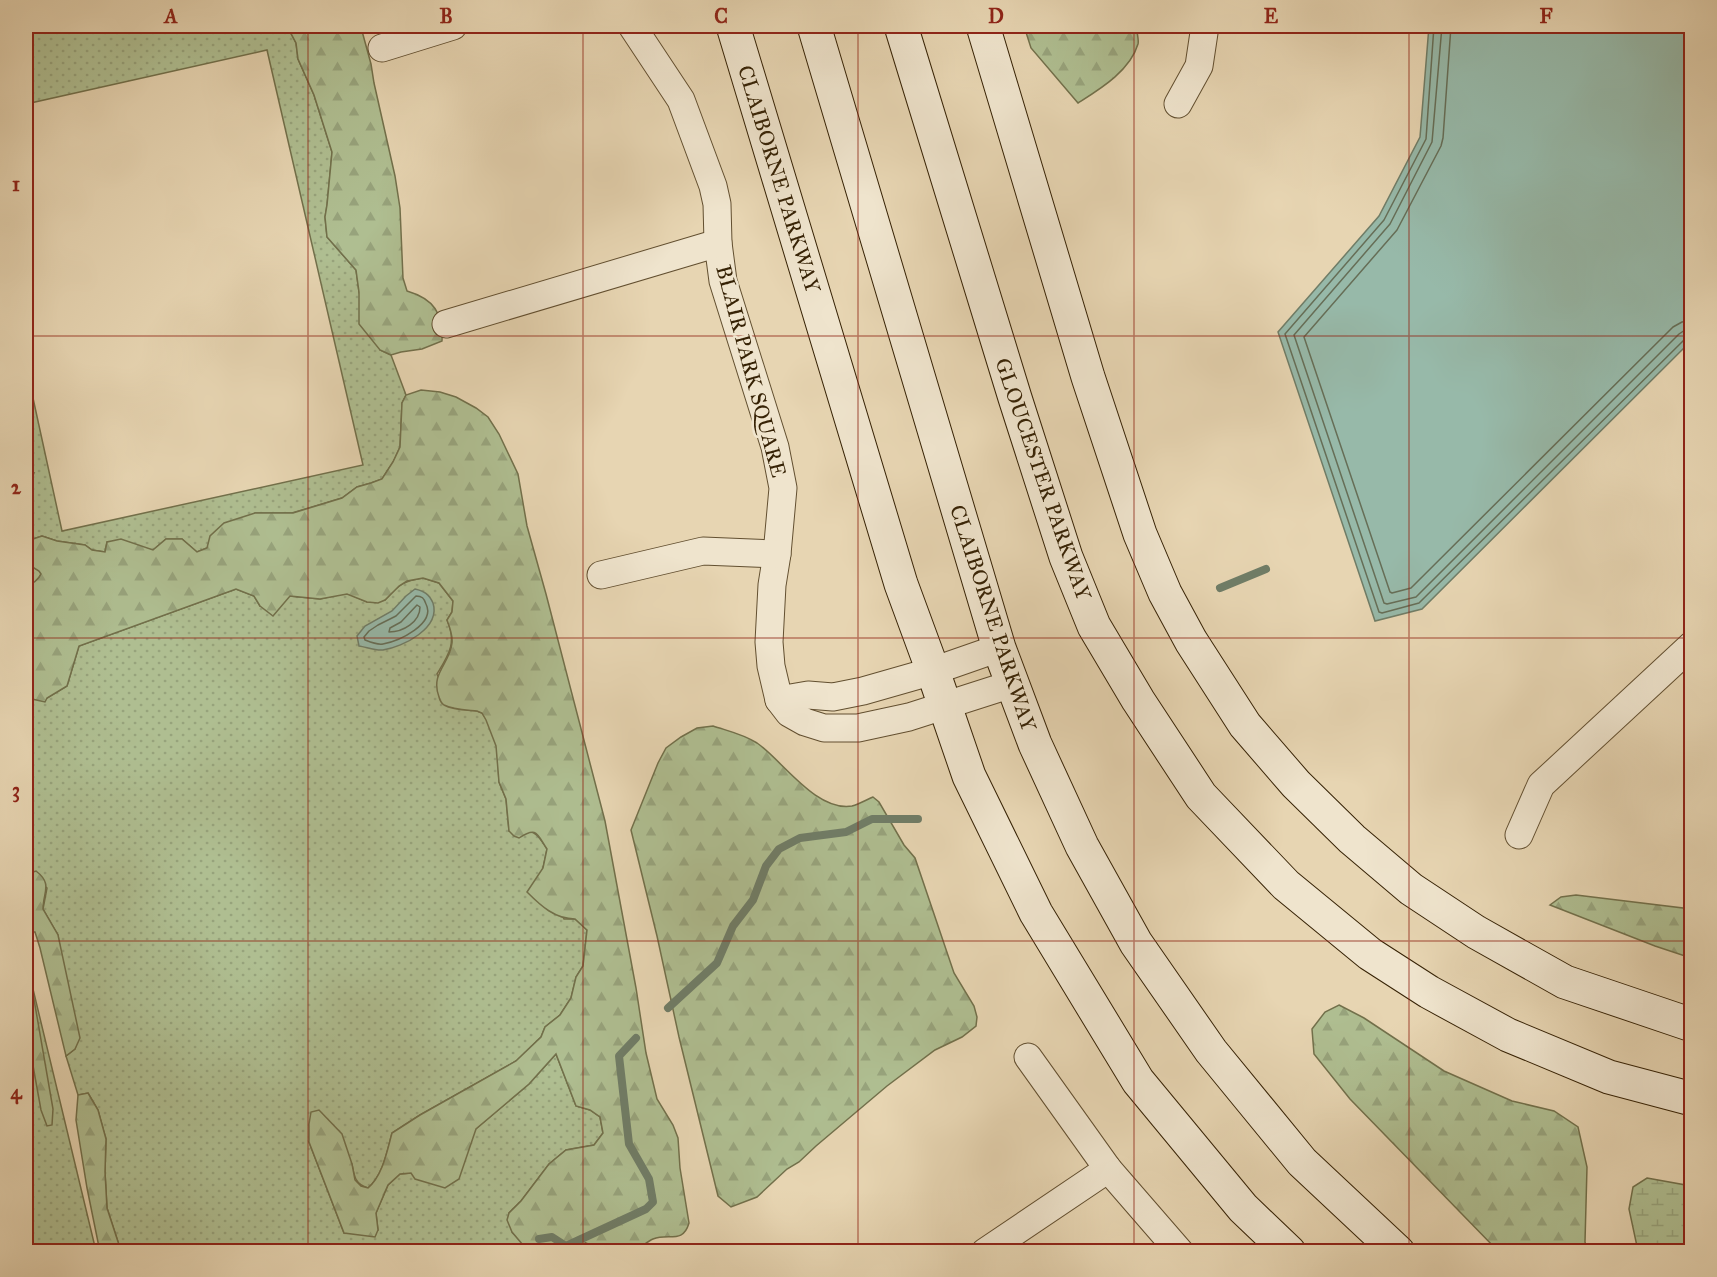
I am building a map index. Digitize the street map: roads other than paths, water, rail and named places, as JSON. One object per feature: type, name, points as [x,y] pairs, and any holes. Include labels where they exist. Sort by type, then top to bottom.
[{"type":"main road","name":"CLAIBORNE PARKWAY","points":[[733,26],[901,584],[969,776],[1036,913],[1137,1081],[1243,1208],[1289,1251]]},
{"type":"main road","name":"CLAIBORNE PARKWAY","points":[[814,26],[999,648],[1035,744],[1083,846],[1136,943],[1211,1051],[1302,1161],[1398,1251]]},
{"type":"main road","name":"GLOUCESTER PARKWAY","points":[[902,26],[1011,387],[1066,557],[1094,626],[1138,700],[1201,795],[1286,885],[1370,954],[1430,993],[1508,1035],[1609,1077],[1692,1099]]},
{"type":"main road","points":[[983,26],[1088,377],[1140,534],[1165,593],[1191,641],[1245,724],[1296,784],[1352,839],[1411,889],[1476,932],[1565,982],[1692,1025]]},
{"type":"street","points":[[382,48],[453,26]]},
{"type":"street","name":"BLAIR PARK SQUARE","points":[[632,26],[681,100],[690,119],[713,186],[717,204],[718,243],[723,280],[775,447],[783,488],[772,585],[769,642],[771,666],[779,700]]},
{"type":"street","points":[[1178,104],[1199,66],[1205,26]]},
{"type":"street","points":[[446,324],[718,243]]},
{"type":"street","points":[[601,575],[703,551],[777,554]]},
{"type":"street","points":[[1519,836],[1541,785],[1692,645]]},
{"type":"street","points":[[999,648],[933,671],[863,691],[833,697],[808,695],[779,700],[789,713],[805,722],[824,728],[858,728],[944,706],[1012,684]]},
{"type":"street","points":[[1028,1057],[1108,1169],[1180,1251]]},
{"type":"street","points":[[985,1251],[1108,1169]]},
{"type":"water","points":[[1429,26],[1691,26],[1691,341],[1422,609],[1375,621],[1278,332],[1379,216],[1420,137]]},
{"type":"water","points":[[415,589],[426,593],[433,603],[434,612],[426,628],[410,640],[391,648],[380,650],[359,646],[357,636],[365,626],[392,611]]},
{"type":"waterway","points":[[1220,588],[1266,569]]},
{"type":"waterway","points":[[668,1008],[717,963],[733,926],[753,900],[766,866],[779,849],[800,838],[846,832],[872,819],[918,819]]},
{"type":"waterway","points":[[539,1239],[552,1237],[566,1246],[646,1209],[653,1202],[649,1179],[629,1144],[619,1056],[636,1038]]}]
